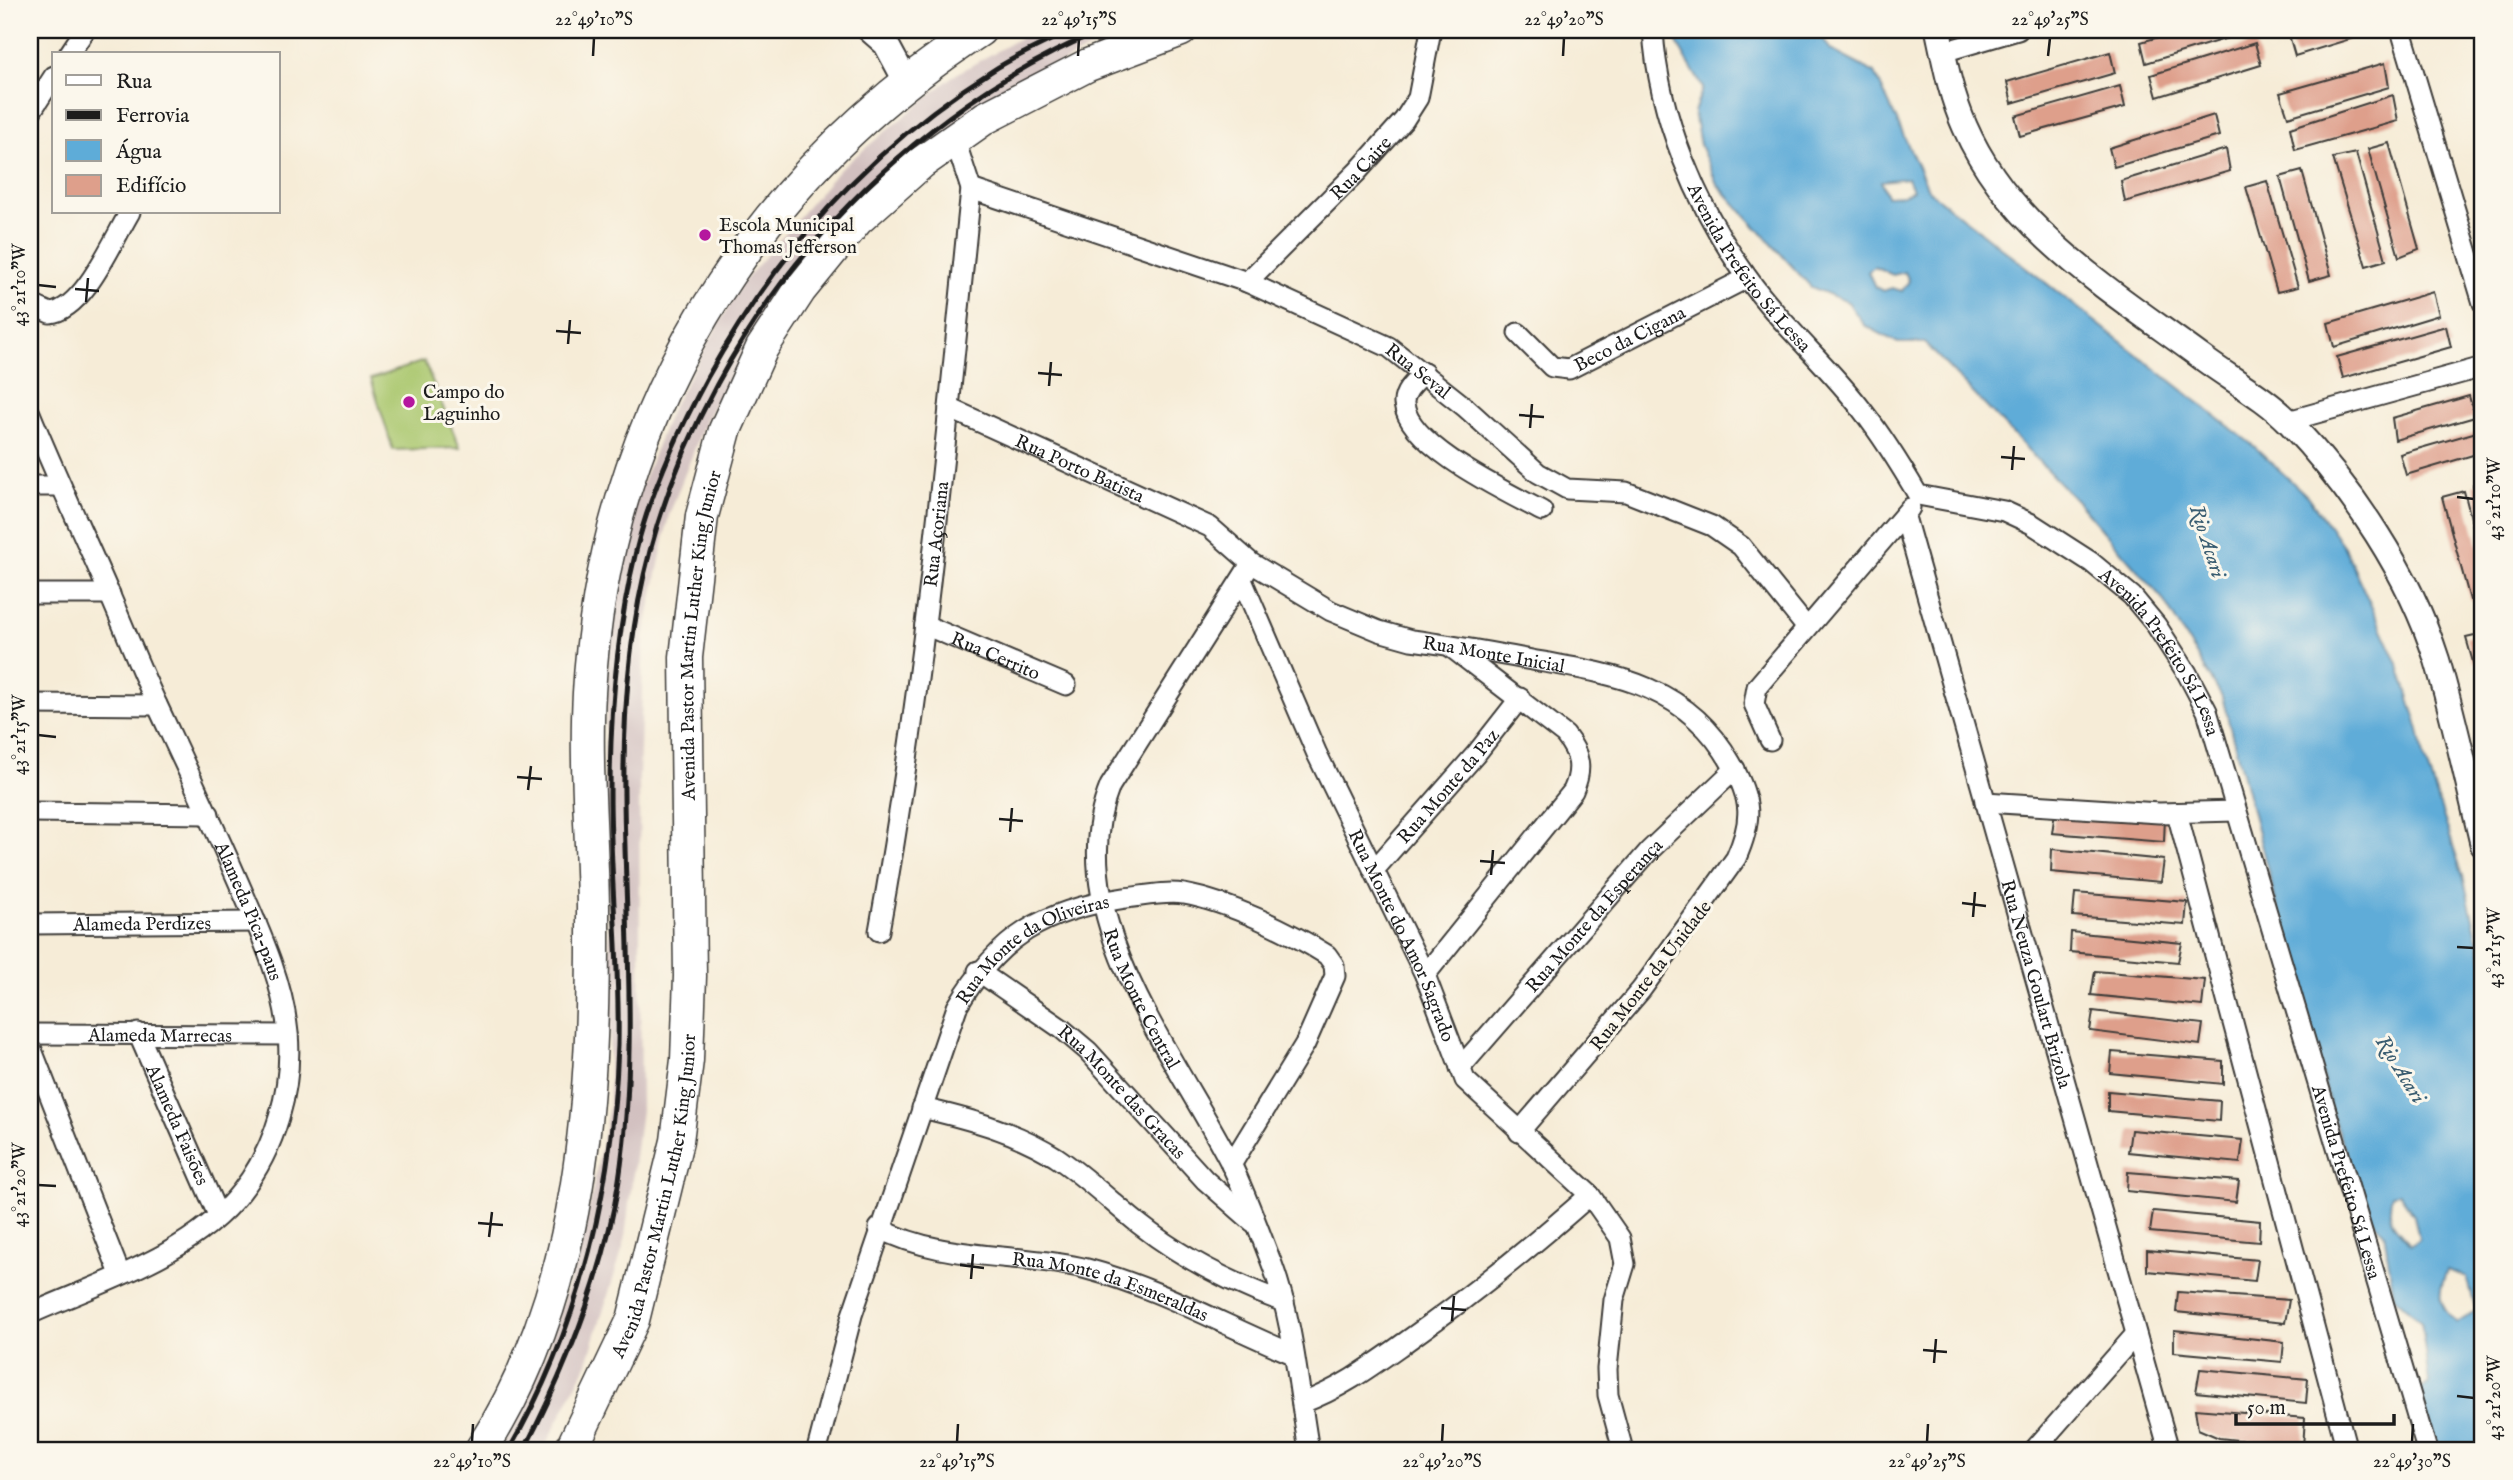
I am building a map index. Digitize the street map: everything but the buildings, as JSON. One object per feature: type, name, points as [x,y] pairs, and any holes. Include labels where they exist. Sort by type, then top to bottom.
[{"type":"main road","points":[[481,1450],[519,1381],[542,1323],[559,1271],[584,1149],[592,1025],[588,694],[599,593],[611,534],[646,427],[681,352],[730,269],[782,203],[907,83],[933,61],[980,30]]},
{"type":"main road","name":"Avenida Pastor Martin Luther King Junior","points":[[571,1450],[633,1321],[677,1141],[687,1060],[690,976],[686,657],[702,516],[725,429],[762,348],[800,290],[857,220],[954,137],[985,118],[1088,65],[1181,30]]},
{"type":"street","points":[[69,52],[85,30]]},
{"type":"street","points":[[870,30],[886,44],[907,83]]},
{"type":"street","name":"Rua Caire","points":[[1247,282],[1357,172],[1404,120],[1418,98],[1431,30]]},
{"type":"street","name":"Avenida Prefeito Sá Lessa","points":[[1653,30],[1663,95],[1683,156],[1712,219],[1747,278],[1862,410],[1918,495],[2013,515],[2091,562],[2132,596],[2188,673],[2207,711],[2427,1450]]},
{"type":"street","points":[[2018,30],[1940,41],[1951,91],[1965,128],[1995,179],[2037,230],[2107,288],[2288,421],[2359,505],[2392,558],[2436,658],[2483,845]]},
{"type":"street","points":[[2401,30],[2483,303]]},
{"type":"street","points":[[30,113],[52,79]]},
{"type":"street","name":"Rua Açoriana","points":[[879,931],[896,840],[925,625],[971,189],[954,137]]},
{"type":"street","name":"Rua Seval","points":[[971,189],[1247,282],[1389,347],[1424,373],[1538,473],[1567,489],[1626,492],[1712,526],[1741,546],[1807,628]]},
{"type":"street","points":[[30,304],[50,313],[71,306],[83,291],[129,214]]},
{"type":"street","name":"Beco da Cigana","points":[[1518,333],[1552,366],[1569,369],[1747,278]]},
{"type":"street","points":[[2288,421],[2483,367]]},
{"type":"street","points":[[1424,373],[1405,396],[1404,403],[1412,424],[1425,438],[1479,478],[1542,511]]},
{"type":"street","name":"Rua Porto Batista","points":[[949,408],[1210,527]]},
{"type":"street","name":"Alameda Pica-paus","points":[[30,413],[157,705],[256,922],[275,974],[288,1035],[285,1086],[277,1126],[264,1157],[240,1193],[192,1237],[120,1274],[30,1314]]},
{"type":"street","points":[[30,486],[60,486]]},
{"type":"street","points":[[1770,740],[1754,704],[1755,692],[1807,628],[1905,517],[1918,495]]},
{"type":"street","name":"Rua Neuza Goulart Brizola","points":[[1905,517],[2169,1450]]},
{"type":"street","name":"Rua Monte Inicial","points":[[1210,527],[1247,571],[1379,631],[1609,673],[1653,688],[1701,722],[1722,746],[1749,802]]},
{"type":"street","name":"Rua Monte do Amor Sagrado","points":[[1247,571],[1317,754],[1425,975],[1465,1080],[1590,1195],[1610,1222],[1624,1249],[1625,1264],[1614,1300],[1607,1344],[1608,1395],[1623,1450]]},
{"type":"street","name":"Rua Monte Central","points":[[1247,571],[1110,786],[1099,811],[1097,833],[1104,901],[1125,969],[1151,1026],[1231,1165],[1284,1302],[1309,1450]]},
{"type":"street","points":[[30,594],[110,594]]},
{"type":"street","name":"Rua Cerrito","points":[[925,625],[1066,685]]},
{"type":"street","points":[[1425,975],[1539,836],[1578,780],[1580,764],[1575,748],[1565,735],[1520,698],[1447,645]]},
{"type":"street","name":"Rua Monte da Paz","points":[[1374,870],[1476,754],[1520,698]]},
{"type":"street","points":[[30,704],[157,705]]},
{"type":"street","name":"Rua Monte da Esperança","points":[[1460,1068],[1649,851],[1735,769]]},
{"type":"street","name":"Rua Monte da Unidade","points":[[1519,1132],[1641,990],[1720,885],[1747,834],[1749,802]]},
{"type":"street","points":[[1985,802],[2177,813],[2236,811]]},
{"type":"street","points":[[30,812],[209,814]]},
{"type":"street","points":[[2177,813],[2347,1450]]},
{"type":"street","name":"Rua Monte da Oliveiras","points":[[817,1450],[852,1315],[957,1007],[978,971],[1008,942],[1063,912],[1104,901],[1170,894],[1211,902],[1317,948],[1334,964],[1335,976],[1304,1045],[1231,1165]]},
{"type":"street","name":"Alameda Perdizes","points":[[30,924],[256,922]]},
{"type":"street","name":"Rua Monte das Gracas","points":[[978,971],[1062,1029],[1088,1051],[1159,1132],[1256,1225]]},
{"type":"street","name":"Alameda Faisões","points":[[138,1033],[218,1215]]},
{"type":"street","name":"Alameda Marrecas","points":[[30,1034],[288,1035]]},
{"type":"street","points":[[30,1045],[120,1274]]},
{"type":"street","points":[[922,1108],[1011,1133],[1056,1157],[1139,1224],[1183,1254],[1255,1292],[1284,1302]]},
{"type":"street","points":[[1302,1403],[1333,1392],[1430,1324],[1523,1253],[1590,1195]]},
{"type":"street","name":"Rua Monte da Esmeraldas","points":[[880,1228],[926,1247],[1063,1265],[1122,1280],[1293,1354]]},
{"type":"street","points":[[2034,1450],[2135,1335]]},
{"type":"shaded area","points":[[1034,30],[1132,30],[1101,42],[981,106],[782,295],[706,419],[669,515],[644,638],[639,776],[641,1110],[624,1244],[586,1366],[543,1450],[497,1450],[547,1350],[583,1238],[609,1107],[610,970],[604,769],[609,631],[633,507],[671,409],[741,285],[839,170],[953,76]]},
{"type":"green space","name":"Campo do Laguinho","points":[[424,361],[460,448],[393,450],[371,379]]},
{"type":"water","name":"Rio Acari","points":[[1677,30],[1817,30],[1831,50],[1875,73],[1929,191],[2255,447],[2307,496],[2344,547],[2399,666],[2419,730],[2424,757],[2463,876],[2483,961],[2483,1450],[2432,1450],[2415,1394],[2429,1383],[2421,1321],[2394,1297],[2384,1232],[2370,1217],[2334,1120],[2222,697],[2162,598],[2078,502],[1925,343],[1898,343],[1864,325],[1848,302],[1811,287],[1717,184],[1700,145],[1694,112],[1703,88],[1677,43]],"holes":[[[1908,178],[1913,190],[1904,195],[1887,196],[1881,181]],[[1874,267],[1893,275],[1905,272],[1909,281],[1902,291],[1892,288],[1883,291],[1875,287],[1868,272]],[[2399,1193],[2414,1215],[2419,1239],[2411,1244],[2399,1232],[2390,1217],[2392,1194]],[[2447,1270],[2467,1277],[2476,1311],[2457,1323],[2442,1305],[2440,1293]]]},
{"type":"railway","points":[[509,1450],[534,1403],[573,1305],[588,1255],[609,1151],[618,1045],[618,982],[610,824],[613,701],[629,580],[657,484],[696,398],[734,332],[764,288],[830,206],[866,169],[947,101],[1021,54],[1071,30]]},
{"type":"railway","points":[[524,1450],[555,1385],[594,1285],[619,1180],[625,1132],[629,1036],[624,795],[629,672],[637,611],[650,551],[678,466],[717,384],[765,306],[820,236],[850,204],[881,173],[949,117],[1023,69],[1102,30]]},
{"type":"place","name":"Escola Municipal Thomas Jefferson","points":[[705,235]]},
{"type":"place","name":"Campo do Laguinho","points":[[409,402]]}]
